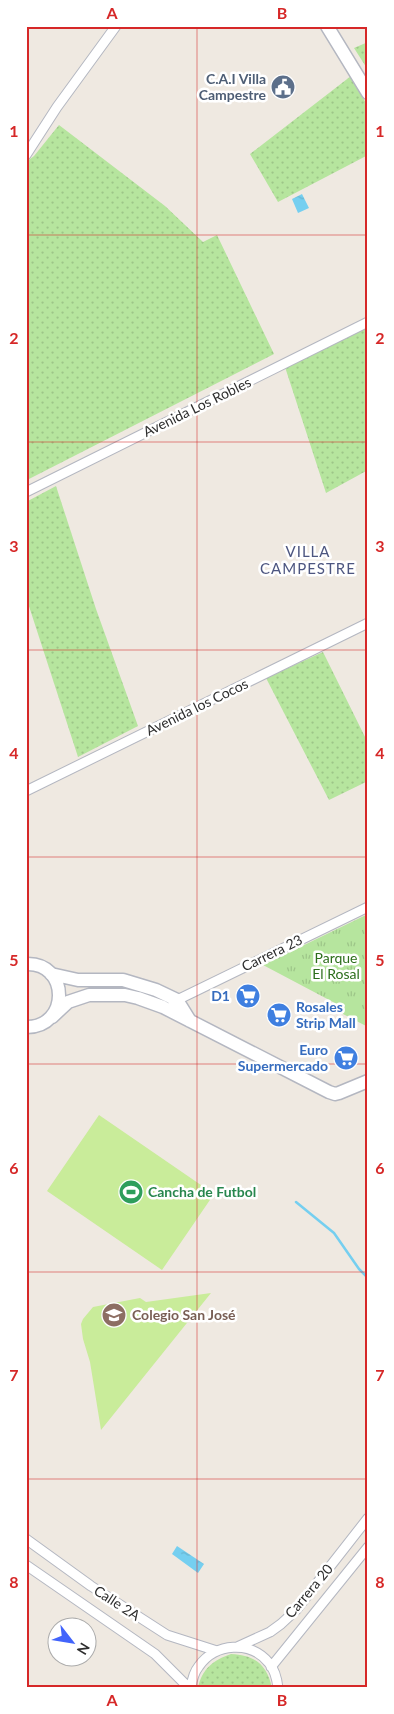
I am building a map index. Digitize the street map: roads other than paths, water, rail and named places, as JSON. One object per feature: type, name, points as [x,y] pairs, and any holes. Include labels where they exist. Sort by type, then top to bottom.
[{"type":"street","points":[[26,155],[62,99],[116,26]]},
{"type":"street","points":[[326,26],[368,93]]},
{"type":"street","name":"Avenida Los Robles","points":[[26,492],[368,322]]},
{"type":"street","name":"Avenida los Cocos","points":[[26,791],[368,624]]},
{"type":"street","name":"Carrera 23","points":[[163,1007],[368,906]]},
{"type":"street","points":[[26,964],[38,965],[57,981],[60,1000],[52,1016]]},
{"type":"street","points":[[51,974],[78,980],[123,980],[156,990],[177,1000],[190,1020]]},
{"type":"street","points":[[26,1027],[43,1024],[68,1002],[89,995],[125,995],[163,1007],[329,1092],[335,1094],[368,1081]]},
{"type":"street","name":"Carrera 20","points":[[216,1651],[237,1647],[270,1632],[281,1624],[296,1610],[368,1518]]},
{"type":"street","name":"Calle 2A","points":[[26,1539],[91,1586],[167,1635],[216,1651]]},
{"type":"street","name":"Carrera 20","points":[[271,1667],[368,1547]]},
{"type":"street","name":"Calle 2A","points":[[28,1569],[155,1654],[190,1688]]},
{"type":"street","points":[[237,1647],[258,1653],[269,1662],[276,1675],[278,1688]]},
{"type":"street","points":[[190,1688],[198,1666],[206,1657],[216,1651]]},
{"type":"water","points":[[302,194],[309,208],[298,213],[292,199]]},
{"type":"water","points":[[177,1546],[204,1564],[198,1573],[172,1554]]},
{"type":"waterway","points":[[296,1202],[334,1233],[359,1269],[368,1278]]},
{"type":"place","name":"C.A.I Villa Campestre","points":[[283,87]]},
{"type":"place","name":"D1","points":[[248,996]]},
{"type":"place","name":"Rosales Strip Mall","points":[[279,1015]]},
{"type":"place","name":"Euro Supermercado","points":[[346,1058]]},
{"type":"place","name":"Cancha de Futbol","points":[[131,1192]]},
{"type":"place","name":"Colegio San José","points":[[114,1315]]},
{"type":"district","name":"VILLA CAMPESTRE","points":[[308,560]]},
{"type":"park label","name":"Parque El Rosal","points":[[336,966]]}]
